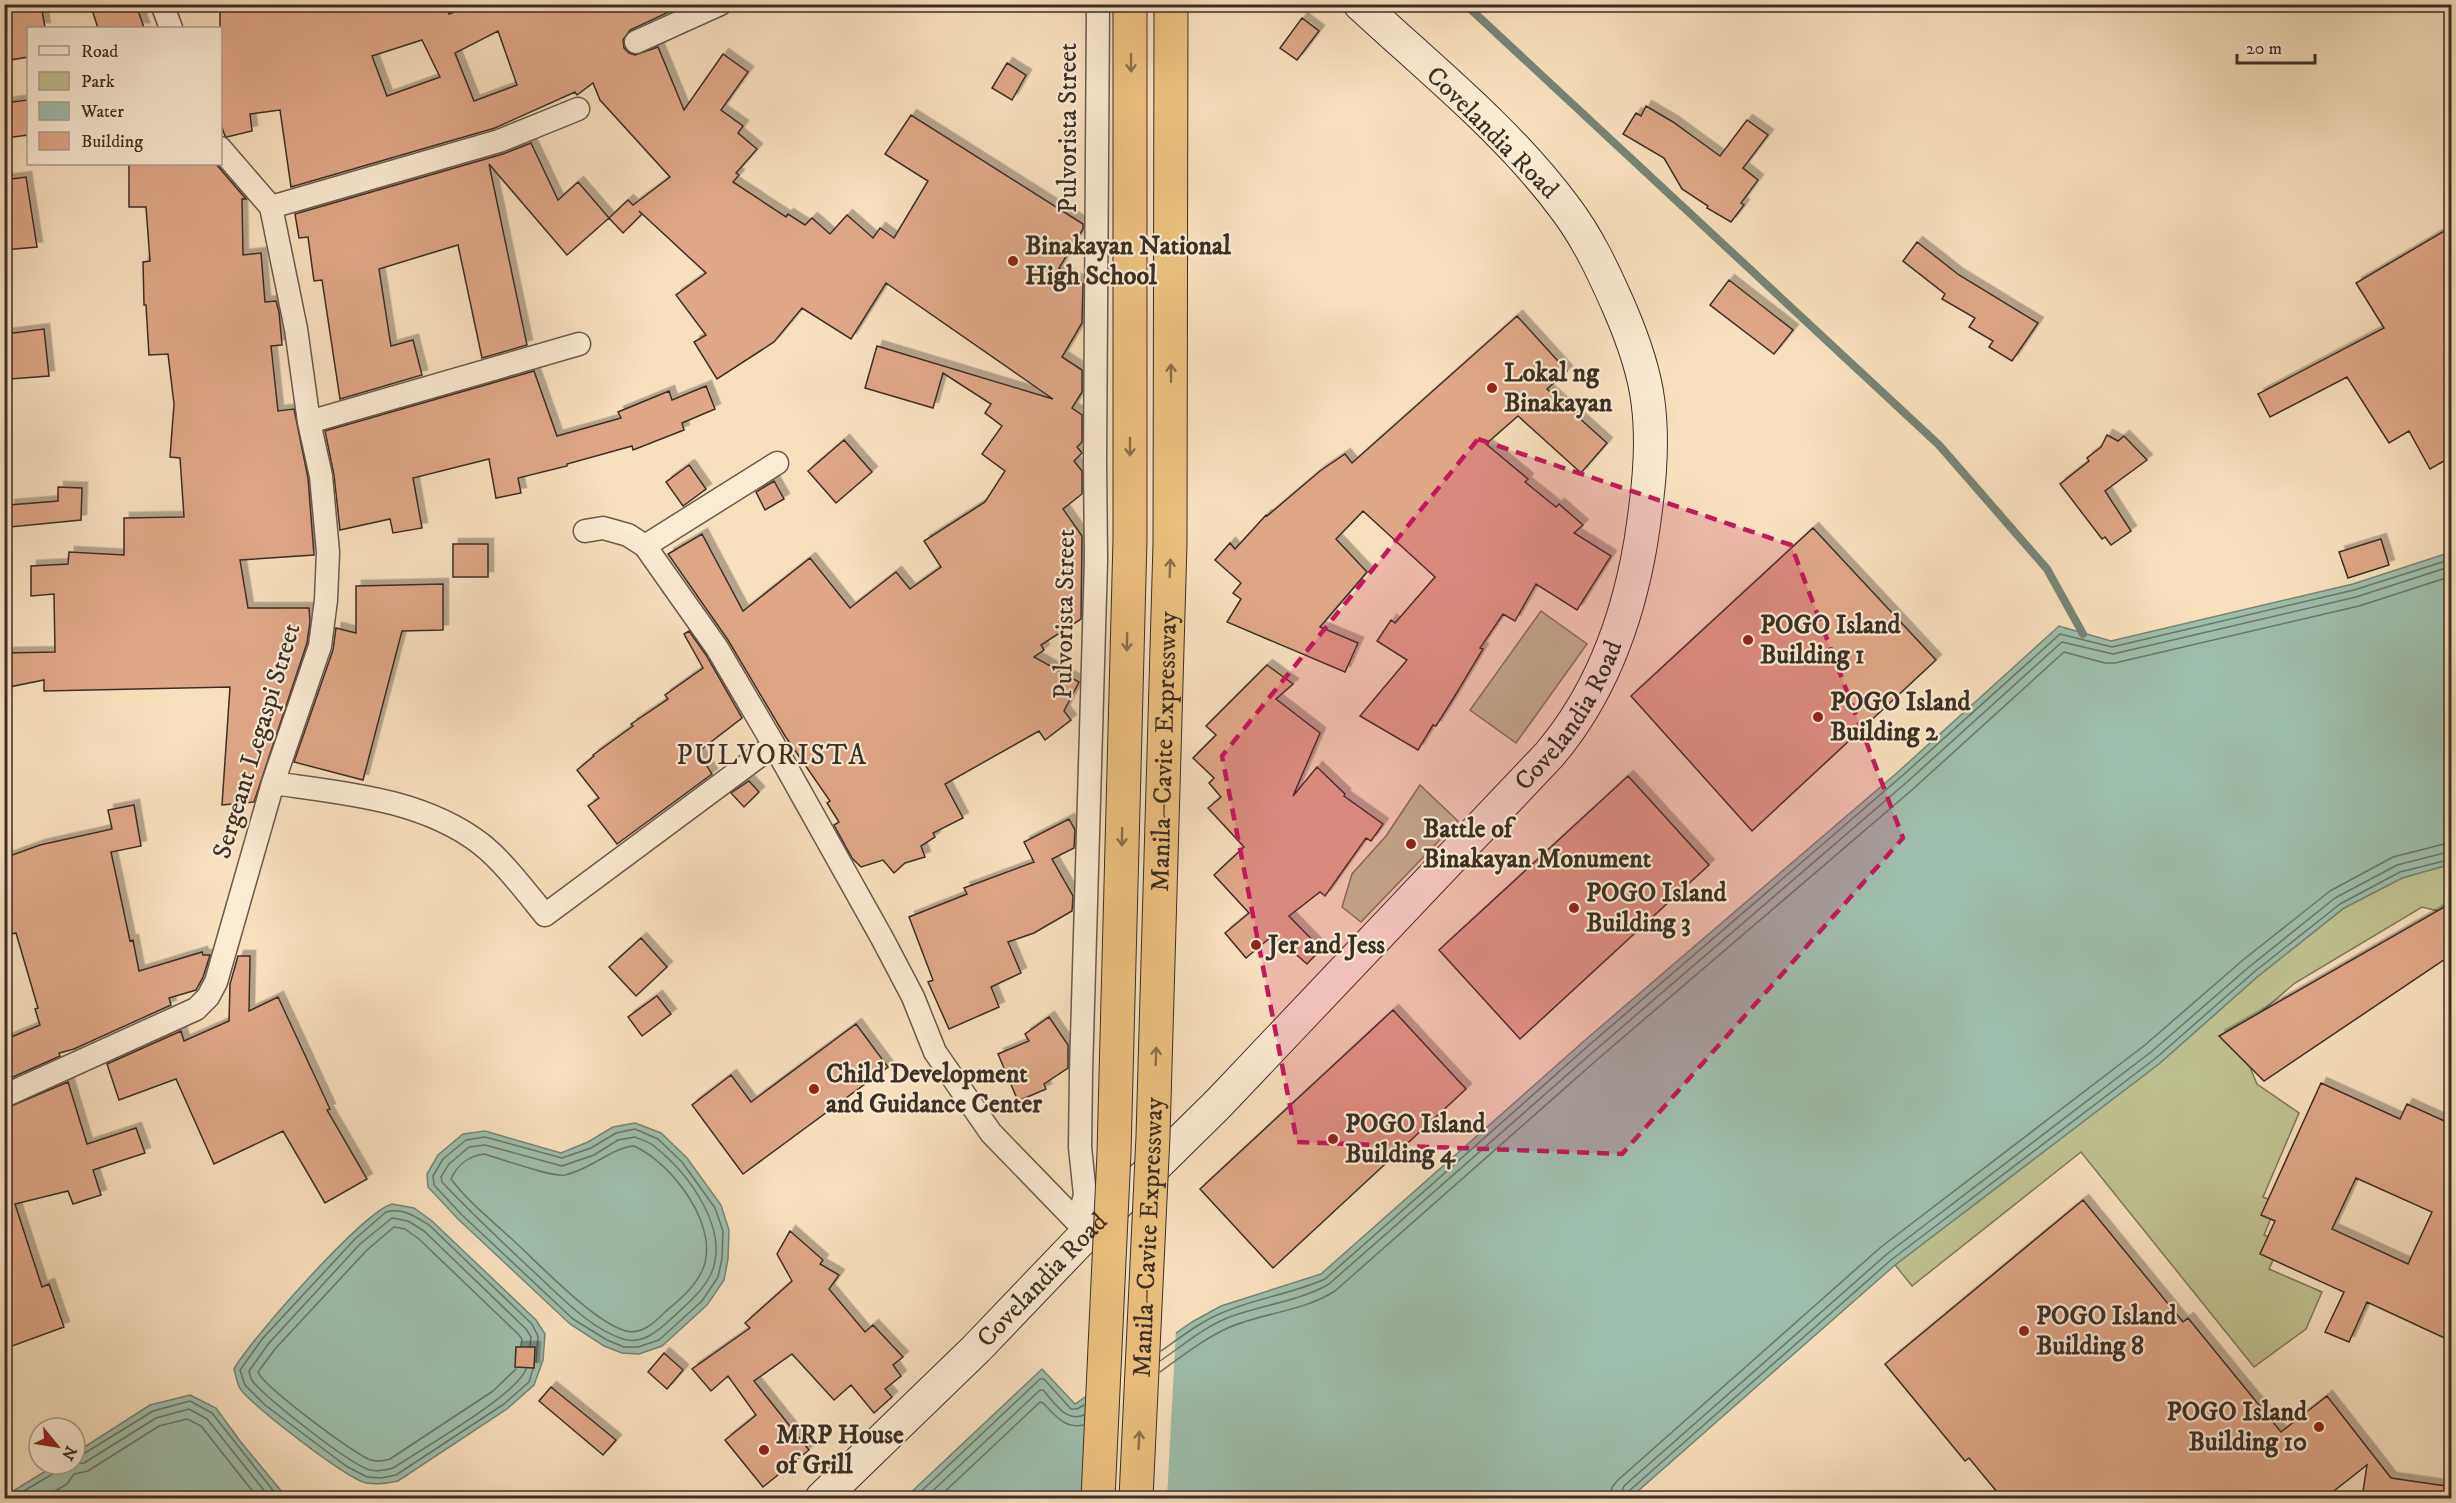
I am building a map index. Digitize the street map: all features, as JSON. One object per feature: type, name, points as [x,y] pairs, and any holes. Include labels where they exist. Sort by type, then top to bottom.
[{"type":"highway","name":"Manila–Cavite Expressway","points":[[1098,1498],[1114,1153],[1130,539],[1130,4]]},
{"type":"highway","name":"Manila–Cavite Expressway","points":[[1136,1498],[1153,1136],[1170,544],[1171,4]]},
{"type":"main road","name":"Covelandia Road","points":[[822,1498],[976,1349],[1082,1228],[1218,1104],[1565,737],[1586,705],[1604,670],[1622,619],[1637,561],[1651,461],[1648,402],[1636,350],[1600,267],[1566,209],[1514,148],[1360,4]]},
{"type":"street","points":[[162,4],[171,27]]},
{"type":"street","points":[[636,42],[720,4]]},
{"type":"street","name":"Pulvorista Street","points":[[1082,1228],[1085,1195],[1080,1147],[1081,1072],[1096,561],[1098,4]]},
{"type":"street","points":[[271,207],[499,141],[578,109]]},
{"type":"street","name":"Sergeant Legaspi Street","points":[[4,1096],[196,1010],[208,997],[216,982],[273,783],[320,646],[326,600],[328,552],[321,476],[309,422],[296,329],[271,207],[222,150]]},
{"type":"street","points":[[309,422],[579,344]]},
{"type":"street","points":[[645,546],[777,462]]},
{"type":"street","points":[[585,531],[603,528],[628,536],[645,546],[717,648],[774,746],[882,938],[913,997],[935,1052],[991,1133],[1082,1228]]},
{"type":"street","points":[[273,783],[354,794],[405,807],[445,821],[482,845],[545,915],[774,746]]},
{"type":"highlighted area","points":[[1478,439],[1791,545],[1903,838],[1622,1154],[1297,1142],[1222,756]]},
{"type":"green space","points":[[1541,611],[1587,644],[1516,743],[1470,710]]},
{"type":"green space","points":[[1420,785],[1458,821],[1361,922],[1342,907],[1352,874],[1386,836]]},
{"type":"green space","points":[[2451,864],[2451,914],[2422,907],[2295,983],[2236,1033],[2257,1084],[2299,1113],[2263,1197],[2277,1203],[2264,1235],[2281,1242],[2269,1269],[2322,1292],[2306,1329],[2254,1367],[2081,1152],[1912,1286],[1895,1265],[2160,1063],[2257,977],[2344,908],[2402,878]]},
{"type":"water","points":[[2451,552],[2451,864],[2402,878],[2344,908],[2257,977],[2160,1063],[1895,1265],[1630,1498],[905,1498],[1042,1369],[1075,1404],[1192,1322],[1221,1306],[1321,1274],[1584,1041],[1898,772],[2059,626],[2111,641],[2353,584]]},
{"type":"water","points":[[635,1123],[661,1133],[687,1158],[721,1205],[729,1230],[728,1259],[724,1280],[707,1305],[662,1346],[639,1354],[622,1353],[604,1346],[570,1324],[458,1219],[428,1187],[427,1174],[438,1155],[463,1134],[485,1131],[561,1153],[588,1142],[613,1127]]},
{"type":"water","points":[[392,1204],[414,1208],[432,1221],[536,1320],[545,1334],[543,1360],[534,1385],[507,1409],[398,1481],[370,1484],[339,1469],[264,1412],[241,1390],[234,1369],[308,1278],[357,1229]]},
{"type":"water","points":[[190,1395],[216,1408],[287,1498],[5,1498],[38,1476],[87,1476],[87,1445],[150,1405]]},
{"type":"pier","points":[[1176,1330],[1167,1498],[1081,1498],[1087,1392]]},
{"type":"building","points":[[4,4],[41,4],[45,27],[27,27],[27,57],[4,61]]},
{"type":"building","points":[[90,4],[136,4],[144,27],[98,27]]},
{"type":"building","points":[[220,4],[445,4],[449,14],[476,4],[686,4],[630,30],[623,40],[624,48],[635,55],[658,47],[684,110],[723,54],[748,72],[721,110],[743,126],[738,133],[757,149],[736,173],[739,175],[733,182],[786,217],[788,214],[805,225],[812,218],[830,234],[847,215],[873,238],[880,228],[894,238],[928,181],[885,154],[911,115],[1083,224],[1083,229],[1059,268],[1083,284],[1082,323],[1062,357],[1082,370],[1082,392],[1072,408],[1082,415],[1082,442],[1077,447],[1082,453],[1074,461],[1082,471],[1082,494],[1063,509],[1082,536],[1081,619],[1041,645],[1044,650],[1034,657],[1079,682],[1064,711],[1071,720],[1045,740],[1039,731],[945,784],[963,818],[933,833],[935,837],[921,846],[925,857],[905,863],[894,873],[883,860],[861,867],[852,858],[834,825],[839,822],[827,803],[830,801],[785,736],[728,640],[668,554],[702,534],[743,611],[810,558],[850,608],[896,572],[910,589],[941,567],[924,541],[985,502],[1005,471],[982,454],[1002,426],[985,413],[991,404],[943,373],[933,408],[865,388],[877,346],[1053,399],[886,283],[851,339],[802,308],[774,342],[717,379],[694,342],[706,335],[676,295],[706,273],[639,211],[642,214],[623,233],[609,218],[628,200],[633,205],[670,177],[600,100],[593,83],[577,95],[575,92],[495,128],[291,187],[280,110],[250,114],[252,131],[225,136],[222,128]],"holes":[[[498,31],[517,85],[474,101],[455,53]],[[422,40],[440,77],[387,96],[372,56]]]},
{"type":"building","points":[[1302,18],[1319,31],[1297,60],[1280,48]]},
{"type":"building","points":[[1007,63],[1026,75],[1012,100],[992,88]]},
{"type":"building","points":[[27,100],[27,135],[6,138],[4,103]]},
{"type":"building","points":[[1646,106],[1673,122],[1720,156],[1747,120],[1768,135],[1743,168],[1758,180],[1741,203],[1744,205],[1731,222],[1682,189],[1664,158],[1623,134],[1636,113],[1641,116]]},
{"type":"building","points":[[531,143],[558,200],[578,182],[609,218],[567,255],[489,164],[527,345],[482,358],[458,245],[379,269],[391,346],[413,340],[422,375],[340,399],[322,280],[314,281],[308,237],[299,238],[295,214],[503,154]]},
{"type":"building","points":[[129,165],[217,165],[246,199],[242,199],[243,255],[261,253],[265,302],[276,301],[279,312],[282,345],[271,346],[278,411],[294,409],[308,478],[314,555],[240,560],[248,608],[309,608],[310,622],[307,643],[254,802],[222,805],[230,687],[44,691],[44,680],[4,688],[4,653],[55,652],[54,594],[31,596],[31,566],[68,564],[69,552],[124,555],[124,518],[184,517],[180,458],[170,457],[174,404],[168,354],[149,355],[143,262],[150,261],[146,207],[129,207]]},
{"type":"building","points":[[26,177],[37,247],[4,250],[4,180]]},
{"type":"building","points":[[2451,227],[2451,457],[2430,469],[2409,431],[2389,443],[2347,377],[2270,417],[2258,394],[2384,328],[2356,283]]},
{"type":"building","points":[[1917,242],[1959,275],[2038,323],[2012,361],[1989,347],[1993,341],[1969,327],[1975,318],[1942,299],[1945,294],[1903,261]]},
{"type":"building","points":[[1729,280],[1793,330],[1774,354],[1710,305]]},
{"type":"building","points":[[1517,316],[1567,371],[1547,389],[1607,443],[1581,473],[1518,416],[1486,444],[1528,479],[1525,482],[1556,507],[1559,504],[1583,525],[1574,533],[1611,556],[1577,610],[1536,584],[1515,621],[1503,614],[1480,648],[1483,649],[1436,726],[1433,725],[1418,750],[1360,716],[1407,660],[1377,641],[1391,620],[1395,623],[1435,577],[1363,511],[1336,539],[1367,572],[1320,627],[1358,643],[1345,672],[1227,622],[1241,599],[1233,593],[1241,583],[1215,560],[1230,543],[1235,549],[1266,515],[1320,471],[1345,454],[1352,463]]},
{"type":"building","points":[[44,329],[49,376],[10,379],[6,334]]},
{"type":"building","points":[[534,371],[557,436],[621,418],[618,412],[669,391],[672,400],[706,386],[715,409],[682,423],[684,430],[633,450],[632,446],[518,478],[521,493],[496,498],[489,459],[413,478],[422,528],[393,533],[390,519],[340,530],[334,475],[325,431]]},
{"type":"building","points":[[2107,435],[2118,441],[2124,436],[2147,460],[2105,491],[2131,531],[2111,545],[2105,537],[2102,539],[2060,484],[2089,461],[2087,458],[2101,447]]},
{"type":"building","points":[[844,440],[872,472],[836,503],[808,471]]},
{"type":"building","points":[[689,465],[706,489],[683,506],[666,482]]},
{"type":"building","points":[[774,481],[784,499],[765,510],[756,492]]},
{"type":"building","points":[[58,487],[82,488],[81,520],[10,527],[9,505],[58,501]]},
{"type":"building","points":[[1813,528],[1936,660],[1752,831],[1631,696]]},
{"type":"building","points":[[2381,539],[2389,565],[2348,578],[2339,552]]},
{"type":"building","points":[[453,544],[488,544],[488,577],[453,577]]},
{"type":"building","points":[[443,584],[443,630],[402,631],[363,780],[294,762],[333,650],[336,628],[356,633],[356,586]]},
{"type":"building","points":[[689,631],[706,655],[742,718],[698,752],[712,774],[617,844],[588,806],[599,798],[577,770],[593,755],[633,726],[631,724],[668,699],[665,695],[703,668],[684,634]]},
{"type":"building","points":[[1267,665],[1293,684],[1276,699],[1320,733],[1293,796],[1317,767],[1345,794],[1344,796],[1383,824],[1371,841],[1366,838],[1325,896],[1320,892],[1289,916],[1321,949],[1307,964],[1283,943],[1279,946],[1271,937],[1246,958],[1225,933],[1249,913],[1214,875],[1244,847],[1208,808],[1221,797],[1209,783],[1214,778],[1193,758],[1216,735],[1206,726]]},
{"type":"building","name":"POGO Island Building 3","points":[[1628,776],[1709,865],[1520,1039],[1439,950]]},
{"type":"building","points":[[749,781],[759,792],[744,807],[731,793]]},
{"type":"building","points":[[134,805],[141,846],[111,852],[130,941],[133,940],[139,971],[202,952],[203,955],[210,955],[203,977],[196,990],[169,998],[171,1005],[74,1049],[59,1053],[60,1056],[4,1081],[4,1040],[40,1025],[35,1009],[38,1008],[16,933],[4,936],[4,858],[40,845],[112,829],[108,810]]},
{"type":"building","points":[[1069,819],[1075,830],[1074,848],[1052,859],[1073,896],[1072,911],[1034,933],[1008,942],[1021,973],[991,987],[999,1007],[949,1029],[928,982],[933,980],[909,917],[967,894],[964,888],[1034,862],[1024,842]]},
{"type":"building","points":[[2451,903],[2451,955],[2264,1081],[2219,1036]]},
{"type":"building","points":[[641,938],[667,967],[636,996],[609,967]]},
{"type":"building","points":[[238,956],[250,956],[249,1011],[278,997],[330,1109],[327,1110],[367,1179],[325,1203],[283,1131],[214,1164],[176,1079],[119,1100],[107,1064],[181,1031],[184,1041],[229,1021],[230,984]]},
{"type":"building","points":[[657,996],[671,1014],[642,1036],[628,1017]]},
{"type":"building","name":"POGO Island Building 4","points":[[1393,1010],[1466,1089],[1273,1268],[1200,1189]]},
{"type":"building","points":[[1049,1017],[1068,1045],[1068,1068],[1044,1084],[1046,1089],[1018,1101],[998,1054],[1029,1041],[1025,1034]]},
{"type":"building","name":"Child Development and Guidance Center","points":[[856,1024],[888,1067],[743,1174],[692,1105],[731,1075],[751,1102]]},
{"type":"building","points":[[68,1082],[87,1144],[136,1128],[145,1153],[93,1170],[101,1195],[73,1204],[68,1191],[15,1204],[42,1287],[49,1284],[64,1327],[4,1349],[4,1109]]},
{"type":"building","points":[[2321,1083],[2400,1119],[2407,1104],[2451,1124],[2451,1341],[2367,1302],[2349,1342],[2325,1332],[2344,1292],[2260,1254],[2275,1221],[2261,1215]],"holes":[[[2356,1178],[2432,1212],[2408,1264],[2332,1229]]]},
{"type":"building","points":[[2083,1200],[2183,1322],[2188,1318],[2281,1432],[2327,1396],[2391,1478],[2446,1486],[2445,1498],[2362,1498],[2367,1465],[2325,1498],[2002,1498],[1969,1458],[1965,1461],[1885,1364]]},
{"type":"building","points":[[790,1231],[823,1260],[820,1264],[839,1275],[829,1289],[865,1332],[873,1325],[903,1357],[893,1365],[901,1376],[885,1389],[892,1397],[874,1413],[851,1385],[834,1400],[792,1354],[754,1381],[809,1450],[763,1487],[725,1440],[756,1415],[728,1376],[711,1391],[692,1369],[750,1328],[745,1323],[792,1281],[777,1254]]},
{"type":"building","points":[[516,1347],[535,1347],[534,1368],[515,1367]]},
{"type":"building","points":[[664,1353],[683,1370],[667,1389],[648,1372]]},
{"type":"building","points":[[551,1387],[616,1440],[603,1455],[539,1401]]},
{"type":"waterway","points":[[1465,4],[1939,445],[2047,569],[2083,634]]},
{"type":"place","name":"Binakayan National High School","points":[[1013,261]]},
{"type":"place","name":"Lokal ng Binakayan","points":[[1492,388]]},
{"type":"place","name":"POGO Island Building 1","points":[[1748,640]]},
{"type":"place","name":"POGO Island Building 2","points":[[1818,717]]},
{"type":"place","name":"Battle of Binakayan Monument","points":[[1411,844]]},
{"type":"place","name":"POGO Island Building 3","points":[[1574,908]]},
{"type":"place","name":"Jer and Jess","points":[[1256,945]]},
{"type":"place","name":"Child Development and Guidance Center","points":[[814,1089]]},
{"type":"place","name":"POGO Island Building 4","points":[[1333,1139]]},
{"type":"place","name":"POGO Island Building 8","points":[[2024,1331]]},
{"type":"place","name":"POGO Island Building 10","points":[[2319,1427]]},
{"type":"place","name":"MRP House of Grill","points":[[764,1450]]},
{"type":"district","name":"PULVORISTA","points":[[772,755]]}]
